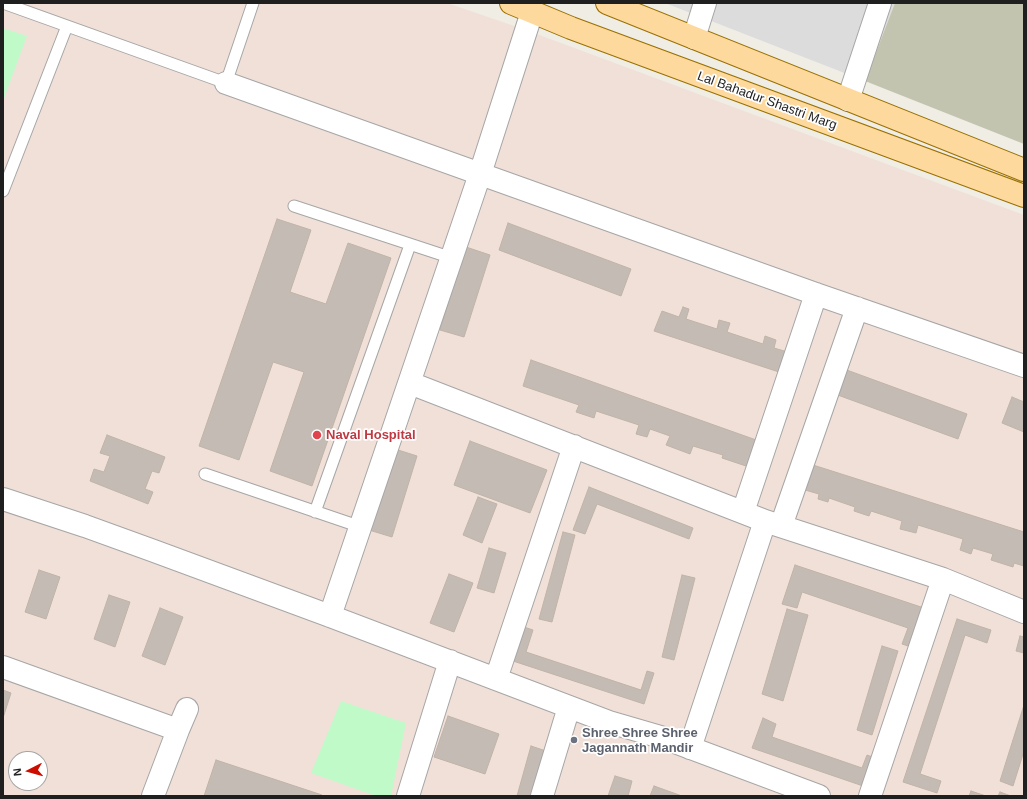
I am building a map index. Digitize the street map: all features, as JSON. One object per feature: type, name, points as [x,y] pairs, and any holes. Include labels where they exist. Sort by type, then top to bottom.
[{"type":"main road","name":"Lal Bahadur Shastri Marg","points":[[511,3],[571,28],[1024,196]]},
{"type":"main road","points":[[606,3],[1024,170]]},
{"type":"street","points":[[694,38],[705,3]]},
{"type":"street","points":[[848,100],[880,3]]},
{"type":"street","points":[[330,616],[452,258],[532,12]]},
{"type":"street","points":[[226,83],[816,294],[1024,366]]},
{"type":"street","points":[[743,512],[816,294]]},
{"type":"street","points":[[690,748],[773,523],[857,308]]},
{"type":"street","points":[[410,383],[743,512],[942,579],[1024,612]]},
{"type":"street","points":[[496,679],[574,446]]},
{"type":"street","points":[[3,499],[100,531],[330,616],[609,722],[664,738],[819,796]]},
{"type":"street","points":[[870,796],[942,579]]},
{"type":"street","points":[[408,796],[450,662]]},
{"type":"street","points":[[3,666],[178,730]]},
{"type":"street","points":[[542,796],[569,707]]},
{"type":"street","points":[[153,796],[187,709]]},
{"type":"lane","points":[[3,3],[226,83],[253,3]]},
{"type":"lane","points":[[3,191],[68,26]]},
{"type":"lane","points":[[294,206],[452,258]]},
{"type":"lane","points":[[315,512],[410,245]]},
{"type":"lane","points":[[206,474],[361,527]]},
{"type":"shaded area","points":[[3,3],[447,3],[526,30],[1024,215],[1024,796],[3,796]]},
{"type":"shaded area","points":[[665,3],[895,3],[865,81]]},
{"type":"shaded area","points":[[895,3],[1024,3],[1024,144],[865,81]]},
{"type":"green space","points":[[3,28],[27,36],[3,101]]},
{"type":"green space","points":[[341,701],[406,723],[391,796],[376,796],[311,773]]},
{"type":"building","points":[[277,219],[311,230],[290,292],[326,304],[348,243],[391,258],[312,486],[270,471],[304,372],[273,362],[239,460],[199,446]]},
{"type":"building","points":[[508,223],[631,269],[621,296],[499,250]]},
{"type":"building","points":[[466,247],[490,255],[464,337],[440,330]]},
{"type":"building","points":[[683,307],[689,309],[686,319],[717,329],[719,320],[730,323],[727,332],[763,344],[765,336],[776,340],[774,348],[791,353],[782,373],[654,331],[662,311],[679,317]]},
{"type":"building","points":[[531,360],[759,441],[749,467],[722,458],[723,455],[693,446],[690,454],[666,445],[670,436],[650,429],[647,437],[636,434],[639,425],[596,411],[594,418],[576,412],[579,405],[523,386]]},
{"type":"building","points":[[844,369],[967,414],[958,439],[835,394]]},
{"type":"building","points":[[1012,397],[1024,402],[1024,432],[1002,423]]},
{"type":"building","points":[[107,435],[165,457],[159,473],[152,471],[145,489],[153,492],[148,504],[90,481],[94,469],[104,472],[110,456],[100,453]]},
{"type":"building","points":[[470,441],[547,470],[530,513],[454,485]]},
{"type":"building","points":[[395,449],[417,456],[392,537],[369,530]]},
{"type":"building","points":[[813,465],[1024,532],[1024,566],[1014,563],[1013,567],[991,560],[993,554],[973,548],[971,554],[960,550],[963,539],[918,525],[916,533],[900,529],[902,521],[871,511],[869,516],[854,511],[855,507],[829,498],[828,502],[818,499],[819,494],[805,490]]},
{"type":"building","points":[[589,487],[693,528],[689,539],[597,504],[585,534],[573,530]]},
{"type":"building","points":[[478,497],[497,504],[482,543],[463,535]]},
{"type":"building","points":[[563,532],[575,535],[552,622],[539,619]]},
{"type":"building","points":[[489,548],[506,553],[494,593],[477,588]]},
{"type":"building","points":[[795,565],[927,609],[914,648],[902,644],[908,628],[802,592],[797,608],[782,604]]},
{"type":"building","points":[[39,570],[60,577],[46,619],[25,612]]},
{"type":"building","points":[[449,574],[473,583],[454,632],[430,623]]},
{"type":"building","points":[[682,575],[695,578],[674,660],[662,657]]},
{"type":"building","points":[[109,595],[130,602],[115,647],[94,639]]},
{"type":"building","points":[[160,608],[183,617],[165,665],[142,656]]},
{"type":"building","points":[[787,609],[808,615],[783,701],[762,694]]},
{"type":"building","points":[[957,619],[991,630],[987,643],[965,635],[920,774],[941,781],[937,793],[903,782]]},
{"type":"building","points":[[524,627],[533,630],[526,652],[641,690],[647,671],[654,673],[644,704],[513,661]]},
{"type":"building","points":[[1020,636],[1024,637],[1024,653],[1016,651]]},
{"type":"building","points":[[882,646],[898,651],[872,735],[857,730]]},
{"type":"building","points":[[3,690],[11,693],[3,718]]},
{"type":"building","points":[[1024,705],[1024,751],[1013,786],[1000,781]]},
{"type":"building","points":[[448,716],[499,734],[485,774],[434,757]]},
{"type":"building","points":[[763,718],[776,724],[772,737],[862,768],[867,755],[875,758],[866,787],[752,748]]},
{"type":"building","points":[[531,746],[546,751],[533,796],[517,796]]},
{"type":"building","points":[[216,760],[322,795],[322,796],[204,796]]},
{"type":"building","points":[[615,776],[632,781],[628,796],[608,796]]},
{"type":"building","points":[[654,786],[682,796],[650,796]]},
{"type":"building","points":[[971,791],[986,796],[969,796]]},
{"type":"building","points":[[1000,792],[1011,796],[998,796]]},
{"type":"place","name":"Naval Hospital","points":[[317,435]]},
{"type":"place","name":"Shree Shree Shree Jagannath Mandir","points":[[574,740]]}]
